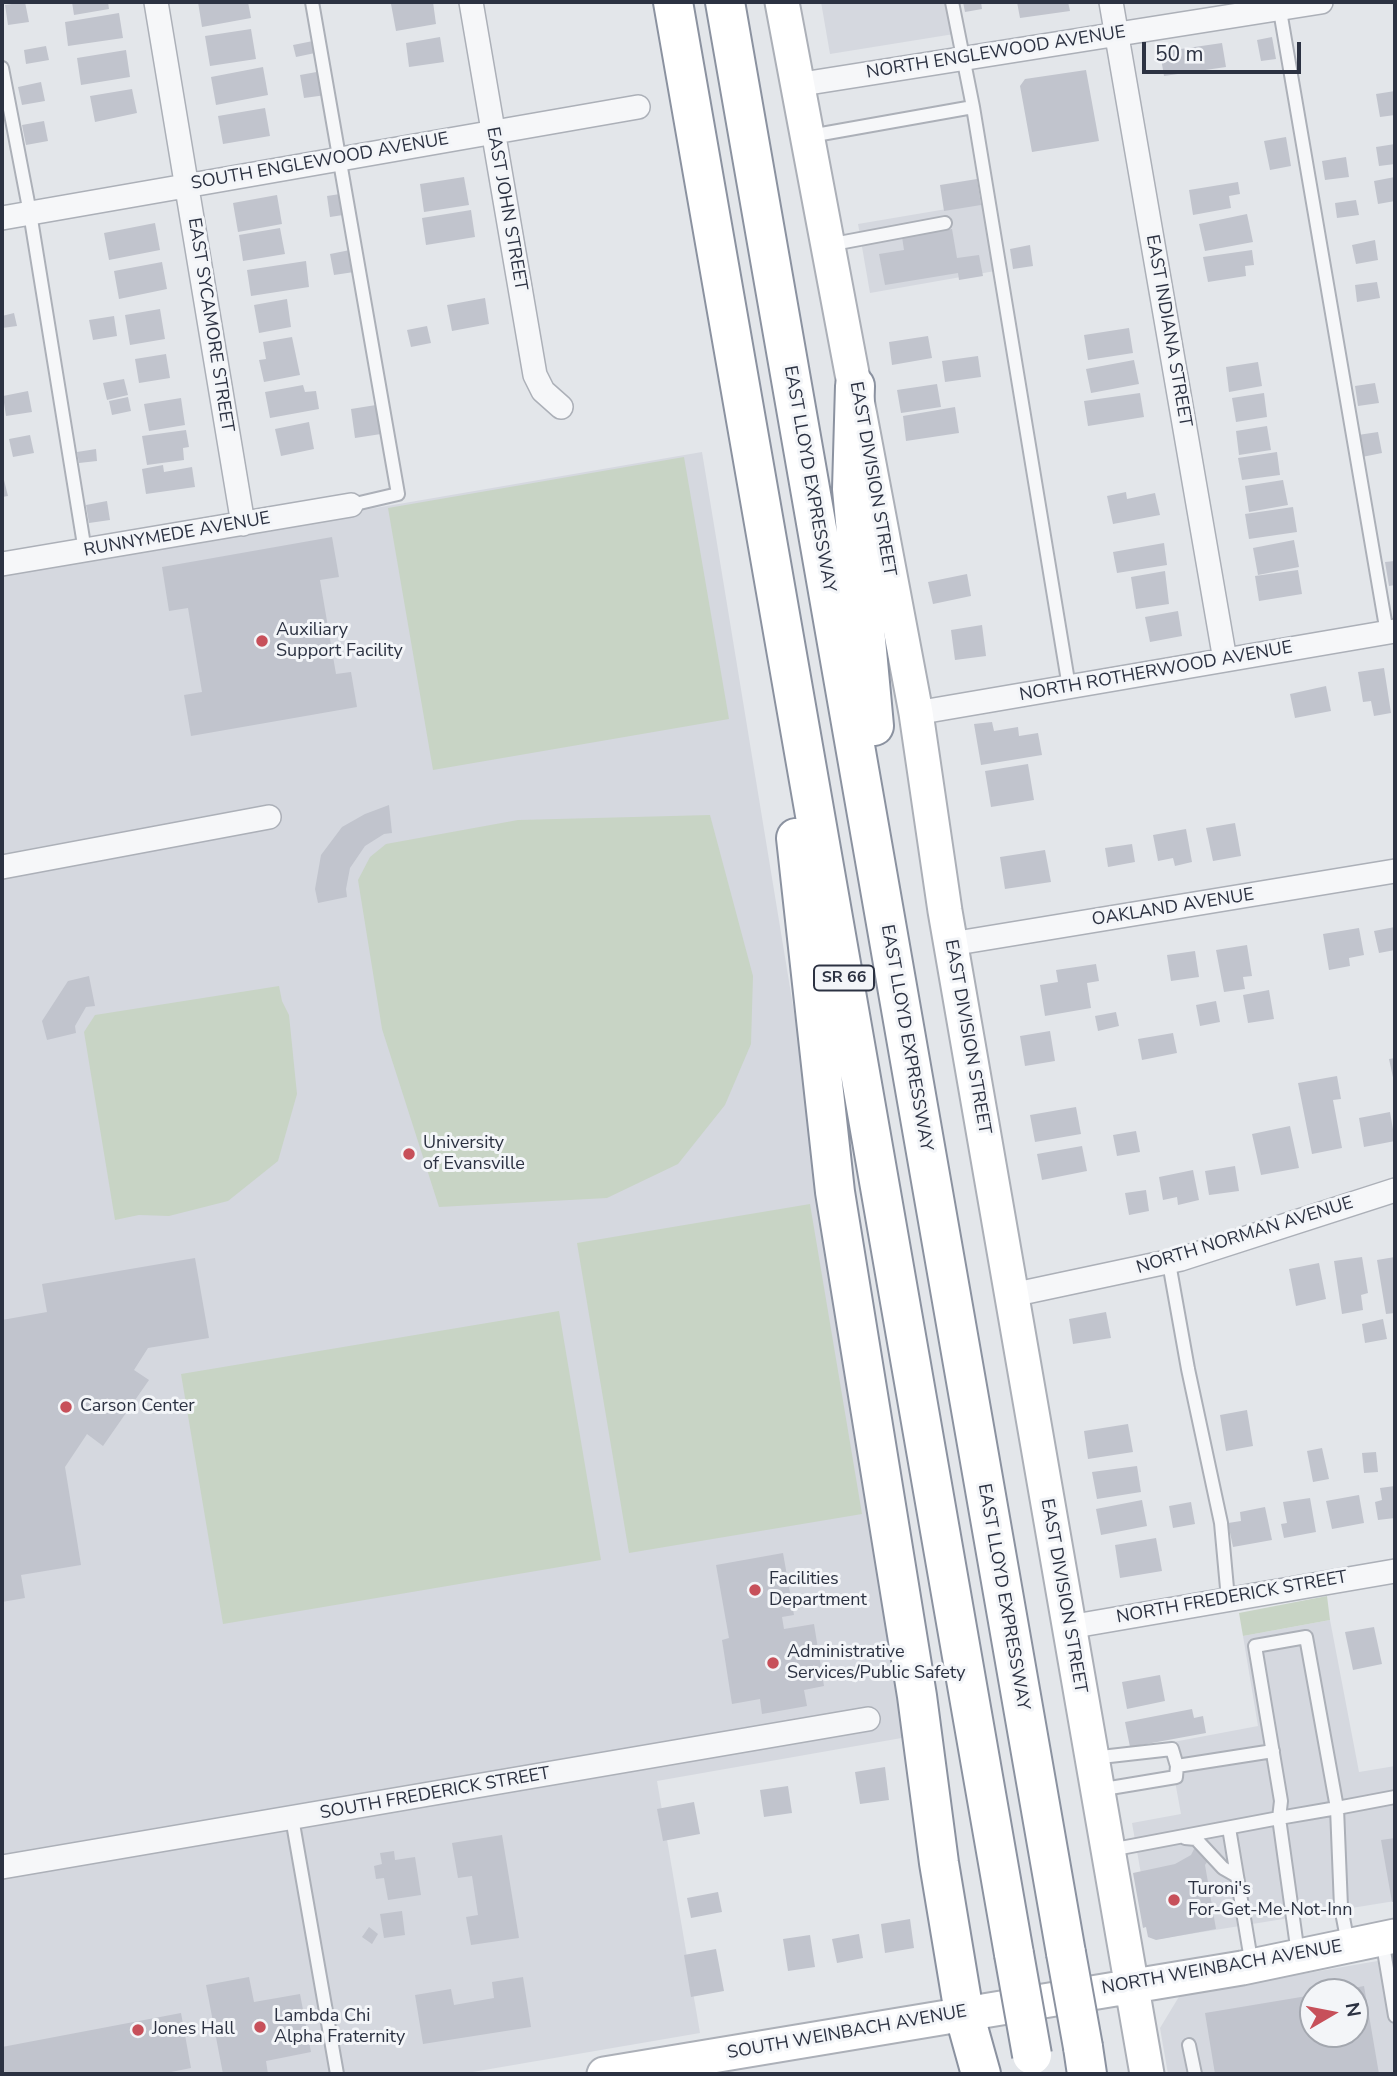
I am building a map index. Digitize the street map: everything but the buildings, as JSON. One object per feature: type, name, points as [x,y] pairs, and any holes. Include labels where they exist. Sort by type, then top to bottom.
[{"type":"highway","name":"SR 66","points":[[673,2],[1033,2065]]},
{"type":"highway","name":"EAST LLOYD EXPRESSWAY","points":[[725,2],[1085,2061]]},
{"type":"highway","points":[[855,386],[852,489],[874,708],[880,889]]},
{"type":"highway","points":[[779,609],[796,848],[826,1130],[964,2013],[981,2074]]},
{"type":"street","name":"EAST SYCAMORE STREET","points":[[156,2],[243,524]]},
{"type":"street","name":"EAST JOHN STREET","points":[[471,2],[536,375],[542,391],[561,407]]},
{"type":"street","name":"EAST DIVISION STREET","points":[[782,2],[916,713],[951,944],[1147,2074]]},
{"type":"street","name":"EAST INDIANA STREET","points":[[1111,2],[1225,660]]},
{"type":"street","name":"NORTH ENGLEWOOD AVENUE","points":[[796,85],[1279,5],[1321,2]]},
{"type":"street","name":"SOUTH ENGLEWOOD AVENUE","points":[[2,218],[638,107]]},
{"type":"street","name":"RUNNYMEDE AVENUE","points":[[2,564],[351,505]]},
{"type":"street","name":"NORTH ROTHERWOOD AVENUE","points":[[916,713],[1391,632]]},
{"type":"street","points":[[2,867],[269,817]]},
{"type":"street","name":"OAKLAND AVENUE","points":[[951,944],[1395,871]]},
{"type":"street","name":"NORTH NORMAN AVENUE","points":[[1012,1296],[1169,1263],[1395,1190]]},
{"type":"street","name":"NORTH FREDERICK STREET","points":[[1069,1627],[1395,1571]]},
{"type":"street","name":"SOUTH FREDERICK STREET","points":[[2,1867],[868,1719]]},
{"type":"street","name":"NORTH WEINBACH AVENUE","points":[[1048,1998],[1298,1958],[1389,1938]]},
{"type":"street","name":"SOUTH WEINBACH AVENUE","points":[[604,2074],[1048,1998]]},
{"type":"lane","points":[[312,2],[398,494],[351,505]]},
{"type":"lane","points":[[952,2],[973,107],[1069,687]]},
{"type":"lane","points":[[1279,5],[1391,632]]},
{"type":"lane","points":[[2,68],[30,213],[85,551]]},
{"type":"lane","points":[[806,137],[973,107]]},
{"type":"lane","points":[[826,246],[945,223]]},
{"type":"lane","points":[[1169,1263],[1188,1369],[1221,1522],[1228,1598]]},
{"type":"lane","points":[[1298,1958],[1279,1818],[1281,1801],[1255,1646],[1306,1637],[1338,1808],[1341,1907],[1348,1945]]},
{"type":"lane","points":[[1092,1758],[1172,1749],[1177,1766],[1176,1777],[1098,1790]]},
{"type":"lane","points":[[1177,1766],[1273,1751]]},
{"type":"lane","points":[[1108,1850],[1395,1797]]},
{"type":"lane","points":[[292,1818],[337,2074]]},
{"type":"lane","points":[[1229,1828],[1252,1966]]},
{"type":"lane","points":[[1179,1838],[1196,1839],[1223,1868],[1237,1876]]},
{"type":"lane","points":[[1389,1938],[1395,2017]]},
{"type":"lane","points":[[1189,2045],[1195,2074]]},
{"type":"shaded area","points":[[821,2],[949,2],[954,34],[830,54]]},
{"type":"shaded area","points":[[982,203],[995,271],[870,293],[858,224]]},
{"type":"shaded area","name":"University of Evansville","points":[[702,452],[913,1736],[657,1781],[700,2033],[461,2074],[2,2074],[2,572]]},
{"type":"shaded area","points":[[1330,1620],[1359,1772],[1395,1766],[1395,1901],[1159,1939],[1152,1936],[1132,1823],[1181,1814],[1168,1743],[1258,1726],[1243,1636]]},
{"type":"shaded area","points":[[1395,1958],[1395,2074],[1168,2074],[1160,2028],[1180,1995]]},
{"type":"green space","points":[[684,457],[729,719],[433,770],[388,508]]},
{"type":"green space","points":[[710,815],[753,976],[751,1044],[725,1105],[678,1164],[607,1198],[439,1207],[382,1029],[358,880],[370,857],[386,844],[518,820]]},
{"type":"green space","points":[[279,986],[289,1015],[297,1094],[278,1161],[228,1201],[169,1216],[139,1215],[115,1220],[84,1032],[95,1015]]},
{"type":"green space","points":[[810,1204],[862,1514],[629,1553],[577,1243]]},
{"type":"green space","points":[[559,1311],[601,1560],[223,1624],[181,1374]]},
{"type":"green space","points":[[1327,1596],[1330,1620],[1243,1636],[1239,1613]]},
{"type":"place","name":"Auxiliary Support Facility","points":[[262,641]]},
{"type":"place","name":"University of Evansville","points":[[409,1154]]},
{"type":"place","name":"Carson Center","points":[[66,1407]]},
{"type":"place","name":"Facilities Department","points":[[755,1590]]},
{"type":"place","name":"Administrative Services/Public Safety","points":[[773,1663]]},
{"type":"place","name":"Turoni's For-Get-Me-Not-Inn","points":[[1174,1900]]},
{"type":"place","name":"Lambda Chi Alpha Fraternity","points":[[260,2027]]},
{"type":"place","name":"Jones Hall","points":[[138,2030]]}]
